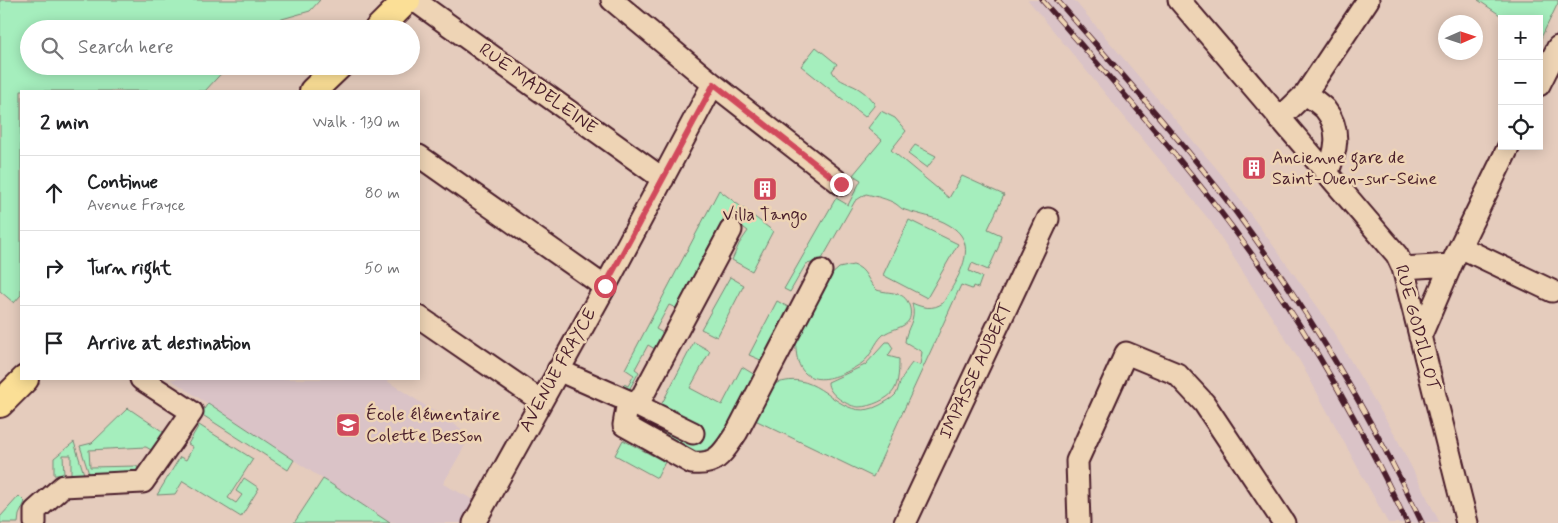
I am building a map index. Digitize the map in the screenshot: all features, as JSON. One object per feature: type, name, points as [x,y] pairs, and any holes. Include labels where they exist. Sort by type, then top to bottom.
[{"type":"main road","points":[[387,20],[407,0]]},
{"type":"main road","points":[[320,89],[332,75]]},
{"type":"main road","points":[[0,404],[24,380]]},
{"type":"street","name":"RUE MADELEINE","points":[[414,0],[663,179]]},
{"type":"street","points":[[612,0],[714,84],[841,184]]},
{"type":"street","name":"RUE GODILLOT","points":[[1179,0],[1397,255],[1403,268],[1467,523]]},
{"type":"street","points":[[1279,119],[1306,93],[1368,0]]},
{"type":"street","points":[[1548,76],[1558,47]]},
{"type":"street","name":"AVENUE FRAYCE","points":[[474,523],[714,84]]},
{"type":"street","points":[[1306,93],[1324,109],[1331,119],[1335,130],[1335,155],[1328,174]]},
{"type":"street","points":[[1420,337],[1455,256],[1507,150]]},
{"type":"street","points":[[420,157],[605,286]]},
{"type":"street","name":"IMPASSE AUBERT","points":[[905,523],[1048,218]]},
{"type":"street","points":[[731,230],[632,403],[624,424],[692,463],[703,464],[722,455],[737,432],[821,271]]},
{"type":"street","points":[[1403,268],[1455,256],[1552,291]]},
{"type":"street","points":[[420,318],[541,401]]},
{"type":"street","points":[[1079,523],[1077,461],[1126,353],[1177,374],[1204,402],[1284,523]]},
{"type":"street","points":[[558,370],[632,403],[693,434]]},
{"type":"street","points":[[35,523],[35,511],[63,486],[143,482],[192,412],[143,380]]},
{"type":"shaded area","points":[[1028,0],[1074,0],[1222,175],[1320,310],[1394,433],[1440,523],[1388,523],[1301,363],[1211,222]]},
{"type":"shaded area","points":[[172,380],[386,380],[471,435],[443,484],[474,500],[461,523],[390,523]]},
{"type":"green space","points":[[0,0],[320,0],[310,11],[278,20],[20,20],[20,75],[220,75],[206,90],[20,90],[20,296],[14,303],[0,291]]},
{"type":"green space","points":[[1478,0],[1558,0],[1543,34],[1543,15],[1500,15]]},
{"type":"green space","points":[[816,47],[837,64],[832,71],[838,78],[864,92],[874,103],[874,106],[865,117],[801,66]]},
{"type":"green space","points":[[881,111],[895,118],[906,131],[891,150],[949,198],[962,176],[1004,195],[988,229],[1001,235],[999,246],[988,270],[972,263],[969,271],[982,277],[978,288],[973,286],[972,289],[961,285],[873,477],[753,419],[773,384],[786,381],[797,380],[811,384],[838,402],[857,410],[880,405],[890,399],[896,394],[902,378],[912,363],[920,365],[922,352],[905,342],[913,315],[912,303],[928,308],[943,303],[960,273],[965,252],[964,242],[959,233],[939,220],[904,210],[889,201],[866,194],[855,201],[822,259],[806,264],[790,292],[784,289],[836,198],[848,205],[861,180],[853,175],[882,140],[868,128]]},
{"type":"green space","points":[[915,145],[936,156],[927,168],[908,154]]},
{"type":"green space","points":[[719,190],[773,231],[752,271],[732,260],[739,244],[748,231],[726,214],[676,308],[669,305],[656,329],[663,333],[655,349],[648,345],[635,369],[639,372],[630,388],[633,390],[631,394],[620,393],[624,384],[628,386],[634,375],[625,369]]},
{"type":"green space","points":[[909,220],[958,244],[927,298],[883,275]]},
{"type":"green space","points":[[853,265],[864,272],[877,290],[896,293],[904,297],[910,307],[910,318],[904,325],[883,335],[868,357],[850,370],[837,376],[826,378],[816,378],[807,375],[800,367],[796,338],[829,277],[839,268]]},
{"type":"green space","points":[[730,277],[744,285],[717,337],[701,329]]},
{"type":"green space","points":[[777,301],[790,308],[763,361],[749,355]]},
{"type":"green space","points":[[694,342],[710,351],[690,388],[722,405],[742,367],[755,375],[730,425],[712,446],[701,451],[689,450],[641,424],[645,416],[659,409]]},
{"type":"green space","points":[[886,342],[889,342],[893,348],[888,356],[899,359],[898,379],[892,393],[879,402],[868,406],[859,407],[839,399],[831,391],[828,382],[865,365]]},
{"type":"green space","points":[[208,403],[294,460],[288,470],[201,414]]},
{"type":"green space","points":[[128,408],[165,433],[153,451],[146,447],[89,450],[90,467],[137,466],[137,473],[89,474],[80,446],[92,443]]},
{"type":"green space","points":[[199,425],[253,459],[228,498],[236,503],[242,495],[236,491],[244,478],[259,488],[241,517],[183,481],[175,494],[157,495],[180,457],[186,460],[193,447],[188,444]]},
{"type":"green space","points":[[623,440],[665,462],[657,478],[615,455]]},
{"type":"green space","points":[[74,442],[84,474],[71,475],[71,455],[63,455],[64,475],[54,475],[54,458]]},
{"type":"green space","points":[[323,479],[328,482],[390,523],[294,523]]},
{"type":"green space","points":[[19,496],[25,502],[19,515],[18,523],[0,523],[0,517]]},
{"type":"railway","points":[[1042,0],[1170,149],[1219,210],[1267,275],[1332,378],[1371,450],[1407,523]]},
{"type":"railway","points":[[1057,0],[1192,157],[1262,248],[1336,362],[1381,442],[1422,523]]},
{"type":"place","name":"Ancienne gare de Saint-Ouen-sur-Seine","points":[[1254,168]]},
{"type":"place","name":"Villa Tango","points":[[765,189]]},
{"type":"place","name":"École élémentaire Colette Besson","points":[[348,425]]},
{"type":"route","points":[[605,286],[714,84],[841,184]]}]
